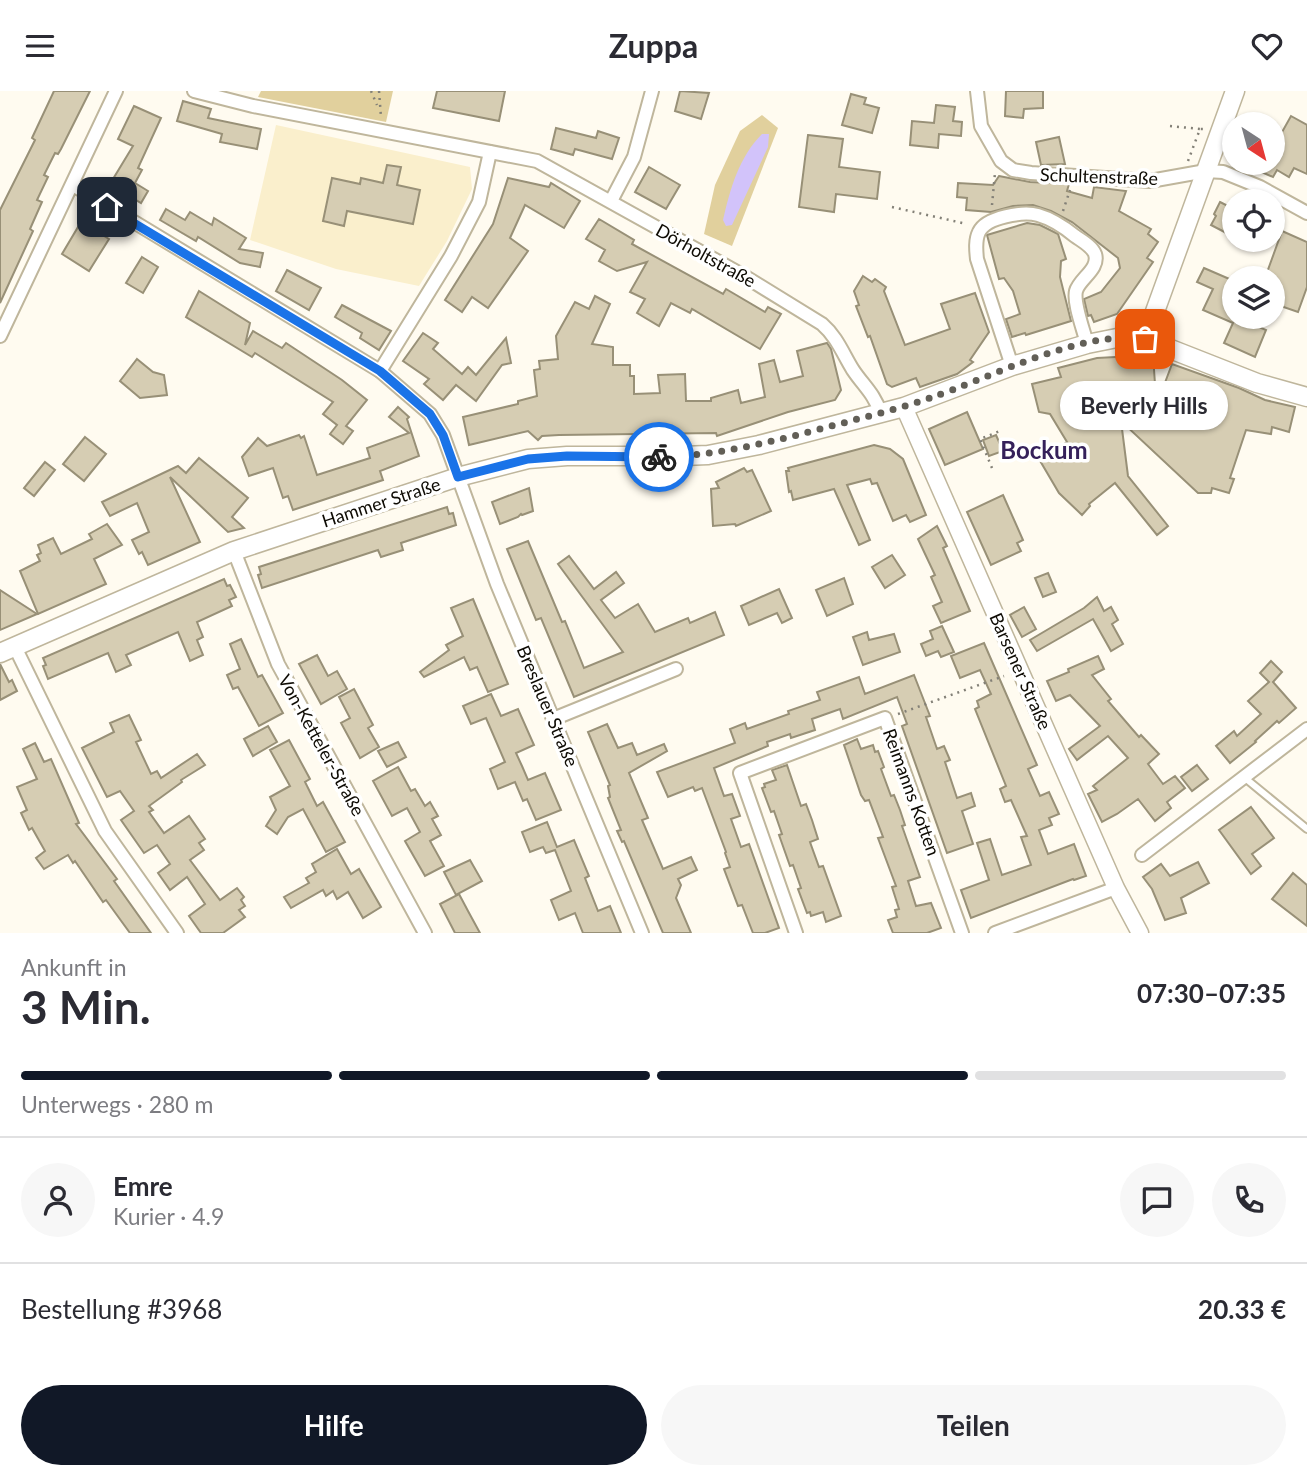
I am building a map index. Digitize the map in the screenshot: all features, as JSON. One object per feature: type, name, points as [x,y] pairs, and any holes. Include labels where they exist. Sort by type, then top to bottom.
[{"type":"main road","points":[[1235,91],[1145,339],[1257,383],[1307,397]]},
{"type":"main road","name":"Hammer Straße","points":[[7,649],[234,551],[458,477],[528,459],[567,456],[708,455],[759,445],[904,407],[1012,366],[1087,344],[1122,337],[1145,339]]},
{"type":"street","points":[[0,336],[116,91]]},
{"type":"street","name":"Dörholtstraße","points":[[194,91],[253,106],[537,161],[744,276],[822,324],[832,333],[851,367],[877,400],[880,412]]},
{"type":"street","points":[[611,201],[634,157],[652,91]]},
{"type":"street","points":[[977,91],[981,126],[1001,161]]},
{"type":"street","points":[[380,371],[451,256],[479,202],[490,152]]},
{"type":"street","name":"Schultenstraße","points":[[1001,161],[1013,170],[1031,173],[1150,181],[1206,171],[1223,172],[1260,187],[1307,213]]},
{"type":"street","name":"Breslauer Straße","points":[[73,185],[380,371],[430,414],[443,435],[497,584],[642,933]]},
{"type":"street","points":[[1012,366],[977,258],[976,244],[979,230],[991,222],[1014,214],[1036,214],[1056,222],[1090,247],[1095,255],[1095,263],[1076,289],[1075,298],[1087,344]]},
{"type":"street","name":"Barsener Straße","points":[[904,407],[1116,888],[1140,933]]},
{"type":"street","name":"Von-Ketteler-Straße","points":[[234,551],[278,664],[425,933]]},
{"type":"street","points":[[7,649],[105,831],[177,933]]},
{"type":"street","points":[[553,719],[676,670]]},
{"type":"street","name":"Reimanns Kotten","points":[[796,933],[740,773],[885,718],[962,933]]},
{"type":"street","points":[[1142,855],[1307,729]]},
{"type":"street","points":[[995,933],[1116,888]]},
{"type":"lane","points":[[1245,778],[1307,829]]},
{"type":"path","points":[[370,91],[379,108]]},
{"type":"path","points":[[379,91],[383,130]]},
{"type":"path","points":[[1170,126],[1199,129]]},
{"type":"path","points":[[991,222],[995,174],[1001,161]]},
{"type":"path","points":[[1056,222],[1062,213],[1075,176]]},
{"type":"path","points":[[892,207],[967,224],[979,230]]},
{"type":"path","points":[[992,468],[980,439],[1000,431]]},
{"type":"path","points":[[885,718],[1020,669]]},
{"type":"shaded area","points":[[261,91],[393,91],[386,122],[258,97]]},
{"type":"shaded area","points":[[762,115],[778,128],[732,246],[704,234],[715,185],[740,131]]},
{"type":"shaded area","points":[[276,125],[470,167],[472,189],[447,241],[419,286],[336,269],[250,240]]},
{"type":"shaded area","points":[[762,134],[769,134],[768,147],[732,225],[726,226],[723,220],[736,174],[747,153]]},
{"type":"building","points":[[54,91],[90,91],[61,149],[58,154],[55,153],[44,175],[48,177],[37,200],[42,202],[30,229],[33,231],[0,303],[0,210],[35,140],[32,138]]},
{"type":"building","points":[[437,91],[505,91],[499,121],[433,108]]},
{"type":"building","points":[[680,91],[709,93],[701,119],[675,111]]},
{"type":"building","points":[[1006,91],[1043,91],[1043,108],[1024,109],[1023,118],[1005,116]]},
{"type":"building","points":[[851,94],[866,98],[864,104],[879,108],[872,133],[842,125]]},
{"type":"building","points":[[183,101],[211,109],[208,118],[261,129],[257,149],[220,142],[222,134],[177,121]]},
{"type":"building","points":[[936,105],[955,107],[953,121],[962,122],[961,136],[939,134],[938,148],[910,145],[912,121],[934,123]]},
{"type":"building","points":[[134,106],[161,118],[138,168],[142,170],[135,183],[148,191],[141,203],[110,184],[133,146],[118,139]]},
{"type":"building","points":[[1291,116],[1307,125],[1307,174],[1294,168],[1289,177],[1285,175],[1285,127]]},
{"type":"building","points":[[556,128],[596,138],[598,131],[619,138],[612,159],[575,149],[573,155],[551,149]]},
{"type":"building","points":[[808,135],[843,139],[839,167],[880,172],[877,199],[836,194],[834,212],[799,207]]},
{"type":"building","points":[[1059,137],[1065,164],[1041,165],[1036,142]]},
{"type":"building","points":[[387,165],[401,167],[397,185],[420,190],[413,224],[347,211],[344,226],[323,221],[332,178],[360,184],[361,178],[383,183]]},
{"type":"building","points":[[649,167],[680,185],[666,209],[635,192]]},
{"type":"building","points":[[999,176],[1030,182],[1069,184],[1067,191],[1092,198],[1094,187],[1126,191],[1119,211],[1151,229],[1148,234],[1158,242],[1147,258],[1153,262],[1117,314],[1094,322],[1091,315],[1088,316],[1084,299],[1101,292],[1120,268],[1118,258],[1072,222],[1033,205],[1013,206],[991,212],[966,210],[967,198],[957,197],[958,183],[993,185]]},
{"type":"building","points":[[508,178],[549,187],[551,183],[580,201],[564,228],[525,205],[510,238],[528,251],[488,308],[472,297],[462,312],[445,300],[493,224]]},
{"type":"building","points":[[1220,202],[1222,203],[1222,231],[1211,225],[1216,216],[1214,214]]},
{"type":"building","points":[[166,209],[185,220],[190,212],[212,225],[214,218],[246,238],[239,249],[263,253],[260,267],[240,263],[198,237],[196,241],[160,220]]},
{"type":"building","points":[[599,219],[634,240],[632,244],[723,294],[726,289],[765,312],[768,307],[781,314],[760,349],[692,309],[690,313],[671,303],[659,326],[637,313],[645,299],[630,292],[647,262],[617,271],[599,261],[605,250],[586,239]]},
{"type":"building","points":[[81,222],[109,239],[89,271],[62,254]]},
{"type":"building","points":[[1027,223],[1040,225],[1058,234],[1066,259],[1061,261],[1060,277],[1071,321],[1012,337],[1006,319],[1020,314],[1013,291],[1004,278],[999,279],[987,235]]},
{"type":"building","points":[[1285,232],[1307,242],[1307,287],[1298,312],[1285,308],[1285,266],[1269,266],[1274,252],[1285,252]]},
{"type":"building","points":[[142,257],[158,267],[143,293],[126,283]]},
{"type":"building","points":[[1204,268],[1222,276],[1222,318],[1203,310],[1213,289],[1197,282]]},
{"type":"building","points":[[287,270],[321,288],[309,310],[276,291]]},
{"type":"building","points":[[863,276],[872,282],[875,279],[886,287],[884,291],[905,345],[950,329],[941,304],[975,293],[989,332],[970,360],[973,362],[957,374],[920,387],[916,378],[892,387],[887,384],[856,306],[859,305],[854,291]]},
{"type":"building","points":[[199,291],[250,323],[245,345],[253,331],[282,348],[286,343],[367,400],[346,426],[353,431],[343,444],[330,434],[337,425],[323,414],[333,402],[255,353],[252,357],[186,317]]},
{"type":"building","points":[[595,296],[610,304],[592,344],[613,347],[613,365],[630,365],[630,376],[634,376],[634,394],[660,393],[658,375],[685,374],[686,401],[711,401],[711,398],[738,390],[741,403],[765,397],[759,364],[774,360],[780,382],[803,376],[797,351],[827,343],[831,349],[841,390],[835,400],[788,412],[717,436],[716,433],[559,435],[542,436],[538,440],[528,431],[469,445],[463,417],[518,404],[518,401],[537,396],[534,370],[540,369],[539,361],[558,359],[556,336],[575,302],[589,309]]},
{"type":"building","points":[[342,305],[391,331],[379,350],[360,338],[362,333],[335,317]]},
{"type":"building","points":[[1230,329],[1266,330],[1255,357],[1224,343]]},
{"type":"building","points":[[423,333],[438,343],[433,349],[462,374],[468,367],[476,375],[506,338],[511,363],[502,365],[476,401],[456,385],[443,400],[424,384],[429,379],[403,361]]},
{"type":"building","points":[[1153,355],[1155,384],[1137,385],[1139,417],[1211,411],[1168,396],[1170,390],[1163,388],[1172,364],[1265,400],[1295,407],[1289,432],[1272,427],[1271,434],[1246,430],[1230,478],[1234,479],[1229,493],[1212,488],[1211,493],[1198,493],[1121,421],[1128,476],[1168,526],[1157,535],[1115,483],[1089,504],[1082,515],[1059,493],[1039,459],[1067,442],[1050,414],[1039,412],[1032,384],[1061,377],[1058,368],[1097,358]]},
{"type":"building","points":[[137,359],[153,372],[164,375],[167,395],[140,398],[120,381]]},
{"type":"building","points":[[398,407],[409,417],[407,419],[419,456],[380,471],[383,480],[293,510],[288,496],[283,498],[273,468],[249,476],[242,457],[258,438],[267,446],[299,435],[301,438],[304,436],[317,475],[370,458],[367,448],[409,433],[389,417]]},
{"type":"building","points":[[967,412],[983,449],[945,465],[929,429]]},
{"type":"building","points":[[996,435],[1003,451],[989,456],[983,440]]},
{"type":"building","points":[[85,437],[106,454],[84,481],[63,464]]},
{"type":"building","points":[[874,445],[890,449],[903,459],[926,515],[910,522],[906,515],[893,521],[877,483],[872,484],[870,479],[847,485],[870,540],[859,545],[834,489],[793,500],[786,471],[789,471],[788,468]]},
{"type":"building","points":[[199,458],[248,498],[232,517],[244,528],[228,532],[170,477],[200,542],[148,565],[132,540],[149,532],[137,503],[110,516],[102,502],[178,466],[186,473]]},
{"type":"building","points":[[45,462],[55,470],[34,496],[24,488]]},
{"type":"building","points":[[744,468],[747,472],[752,470],[771,511],[736,526],[713,526],[711,489],[719,488],[716,482]]},
{"type":"building","points":[[529,488],[533,511],[500,524],[492,502]]},
{"type":"building","points":[[1003,495],[1023,540],[1017,543],[1021,551],[991,565],[967,512]]},
{"type":"building","points":[[447,507],[449,514],[453,513],[456,525],[401,543],[403,550],[381,557],[378,550],[262,588],[258,575],[261,574],[259,567]]},
{"type":"building","points":[[107,524],[122,545],[94,559],[106,584],[38,614],[20,571],[40,561],[37,555],[41,553],[38,545],[53,538],[61,554],[92,539],[89,534]]},
{"type":"building","points":[[937,526],[947,546],[943,548],[970,611],[941,623],[933,606],[942,602],[931,577],[935,575],[918,539]]},
{"type":"building","points":[[528,541],[584,668],[623,652],[558,564],[569,556],[594,589],[616,572],[624,583],[601,600],[615,618],[638,604],[655,632],[688,618],[690,623],[715,612],[724,635],[574,697],[541,618],[536,620],[507,549]]},
{"type":"building","points":[[892,555],[905,575],[885,588],[872,567]]},
{"type":"building","points":[[1048,573],[1056,592],[1043,597],[1035,578]]},
{"type":"building","points":[[844,578],[853,604],[827,616],[816,590]]},
{"type":"building","points":[[224,579],[236,597],[229,600],[232,606],[197,622],[203,637],[197,640],[203,655],[190,661],[178,632],[126,655],[131,665],[116,672],[108,653],[48,679],[43,658]]},
{"type":"building","points":[[779,589],[792,618],[782,623],[777,613],[749,625],[741,606]]},
{"type":"building","points":[[0,590],[37,614],[0,630]]},
{"type":"building","points":[[1097,597],[1104,611],[1111,607],[1118,620],[1112,624],[1123,644],[1111,651],[1093,619],[1037,651],[1030,640],[1084,608]]},
{"type":"building","points":[[473,599],[508,684],[488,692],[477,667],[470,670],[464,657],[424,677],[420,672],[449,650],[446,645],[463,636],[451,608]]},
{"type":"building","points":[[1024,607],[1036,629],[1022,637],[1010,615]]},
{"type":"building","points":[[942,626],[954,652],[941,657],[938,651],[926,656],[921,644],[933,639],[930,631]]},
{"type":"building","points":[[867,632],[869,640],[894,634],[900,652],[863,665],[853,637]]},
{"type":"building","points":[[241,639],[258,677],[262,675],[283,713],[259,726],[238,687],[233,689],[227,675],[240,669],[230,644]]},
{"type":"building","points":[[984,643],[1037,765],[1028,769],[1040,796],[1049,792],[1059,814],[1049,818],[1052,825],[1039,830],[1048,854],[1074,844],[1086,876],[971,918],[961,890],[989,880],[977,843],[990,839],[1002,875],[1031,865],[1021,837],[1027,836],[1011,800],[1005,802],[1000,789],[1006,786],[975,709],[979,707],[977,701],[991,694],[980,670],[960,678],[951,656]]},
{"type":"building","points":[[317,655],[328,676],[337,671],[347,689],[321,704],[299,664]]},
{"type":"building","points":[[1098,656],[1104,669],[1092,675],[1111,699],[1108,701],[1139,737],[1141,735],[1159,754],[1148,764],[1163,784],[1175,776],[1185,788],[1167,802],[1171,808],[1155,821],[1138,799],[1102,822],[1088,794],[1097,790],[1093,786],[1128,758],[1108,736],[1077,760],[1069,749],[1100,726],[1070,695],[1056,701],[1047,681]]},
{"type":"building","points":[[1271,661],[1282,672],[1273,682],[1296,708],[1279,723],[1277,721],[1230,763],[1216,746],[1234,731],[1237,736],[1261,714],[1248,701],[1269,682],[1260,673]]},
{"type":"building","points":[[0,664],[17,691],[0,700]]},
{"type":"building","points":[[914,675],[930,716],[926,717],[937,749],[944,746],[950,760],[945,762],[957,798],[971,793],[975,806],[962,811],[973,844],[947,853],[902,726],[907,724],[897,697],[843,719],[840,709],[812,719],[815,730],[791,738],[790,734],[767,742],[768,746],[714,768],[724,796],[732,794],[740,816],[731,819],[741,847],[749,844],[779,928],[765,933],[753,933],[742,905],[738,906],[724,869],[730,867],[726,852],[702,788],[695,791],[693,787],[668,797],[657,772],[735,743],[730,729],[745,723],[747,729],[789,714],[788,711],[820,700],[817,692],[859,677],[865,694]]},
{"type":"building","points":[[354,689],[373,725],[368,728],[379,747],[360,758],[341,723],[350,718],[339,697]]},
{"type":"building","points":[[491,694],[501,716],[518,709],[534,745],[516,753],[528,780],[545,773],[561,810],[536,820],[527,799],[523,801],[515,782],[498,789],[490,769],[505,762],[486,718],[471,724],[463,706]]},
{"type":"building","points":[[129,715],[141,740],[136,742],[151,774],[157,771],[161,778],[197,754],[205,765],[149,806],[153,810],[149,812],[164,833],[189,816],[205,839],[199,843],[204,850],[190,860],[220,900],[237,888],[244,897],[241,900],[245,906],[239,910],[245,917],[223,933],[201,933],[189,916],[205,904],[187,877],[170,890],[158,873],[170,864],[157,845],[144,853],[121,820],[134,811],[120,791],[107,797],[82,748],[114,732],[110,723]]},
{"type":"building","points":[[607,724],[618,748],[632,743],[637,755],[664,744],[667,751],[629,773],[648,818],[642,820],[663,869],[691,857],[697,870],[678,879],[681,885],[676,898],[691,933],[663,933],[624,841],[622,842],[617,831],[621,830],[608,798],[610,785],[588,732]]},
{"type":"building","points":[[268,726],[277,742],[253,756],[244,739]]},
{"type":"building","points":[[857,739],[861,749],[873,745],[875,752],[878,751],[884,767],[881,769],[891,796],[894,795],[900,810],[905,825],[902,826],[920,877],[908,881],[916,906],[931,903],[941,928],[927,933],[893,933],[888,920],[897,917],[895,910],[899,909],[892,887],[896,886],[878,838],[883,837],[869,800],[865,801],[861,795],[844,745]]},
{"type":"building","points":[[289,740],[310,779],[305,782],[317,806],[323,802],[345,842],[326,852],[303,809],[288,817],[277,834],[266,826],[276,810],[270,797],[290,786],[270,750]]},
{"type":"building","points":[[398,742],[406,757],[387,767],[378,751]]},
{"type":"building","points":[[35,743],[44,762],[51,759],[79,823],[76,824],[117,879],[114,881],[151,933],[130,933],[68,855],[44,869],[36,858],[45,851],[32,828],[29,830],[21,813],[27,810],[17,787],[37,779],[23,749]]},
{"type":"building","points":[[787,765],[801,806],[806,804],[812,820],[818,839],[810,842],[819,867],[823,866],[841,916],[826,922],[823,912],[811,916],[810,912],[807,913],[793,865],[790,866],[779,835],[782,834],[774,811],[771,812],[762,788],[765,787],[764,784],[776,780],[772,770]]},
{"type":"building","points":[[1197,765],[1208,779],[1192,791],[1181,777]]},
{"type":"building","points":[[398,767],[411,791],[415,789],[425,806],[430,802],[438,816],[432,819],[441,835],[430,841],[444,866],[425,876],[405,841],[420,832],[407,808],[392,816],[373,781]]},
{"type":"building","points":[[1251,807],[1274,838],[1252,854],[1261,866],[1251,874],[1219,830]]},
{"type":"building","points":[[547,822],[557,847],[574,840],[589,876],[585,878],[598,911],[610,906],[621,933],[583,933],[575,913],[559,920],[551,900],[571,891],[555,850],[546,853],[543,847],[530,852],[522,832]]},
{"type":"building","points":[[337,849],[351,874],[359,869],[381,907],[363,918],[348,892],[337,899],[333,891],[326,896],[323,890],[291,908],[284,897],[309,883],[306,878],[316,872],[312,864]]},
{"type":"building","points":[[470,860],[482,881],[456,895],[444,872]]},
{"type":"building","points":[[1198,862],[1209,883],[1181,898],[1186,913],[1165,920],[1152,889],[1143,877],[1161,864],[1170,876]]},
{"type":"building","points":[[1293,873],[1307,885],[1307,926],[1272,899]]},
{"type":"building","points":[[459,894],[480,933],[455,933],[440,904]]},
{"type":"way so far","points":[[659,457],[708,455],[759,445],[904,407],[1065,349],[1122,337],[1145,339]]},
{"type":"place","name":"Beverly Hills","points":[[1145,339]]},
{"type":"district","name":"Bockum","points":[[1044,449]]},
{"type":"route","points":[[107,207],[380,371],[430,414],[443,435],[458,477],[528,459],[567,456],[659,457]]}]
